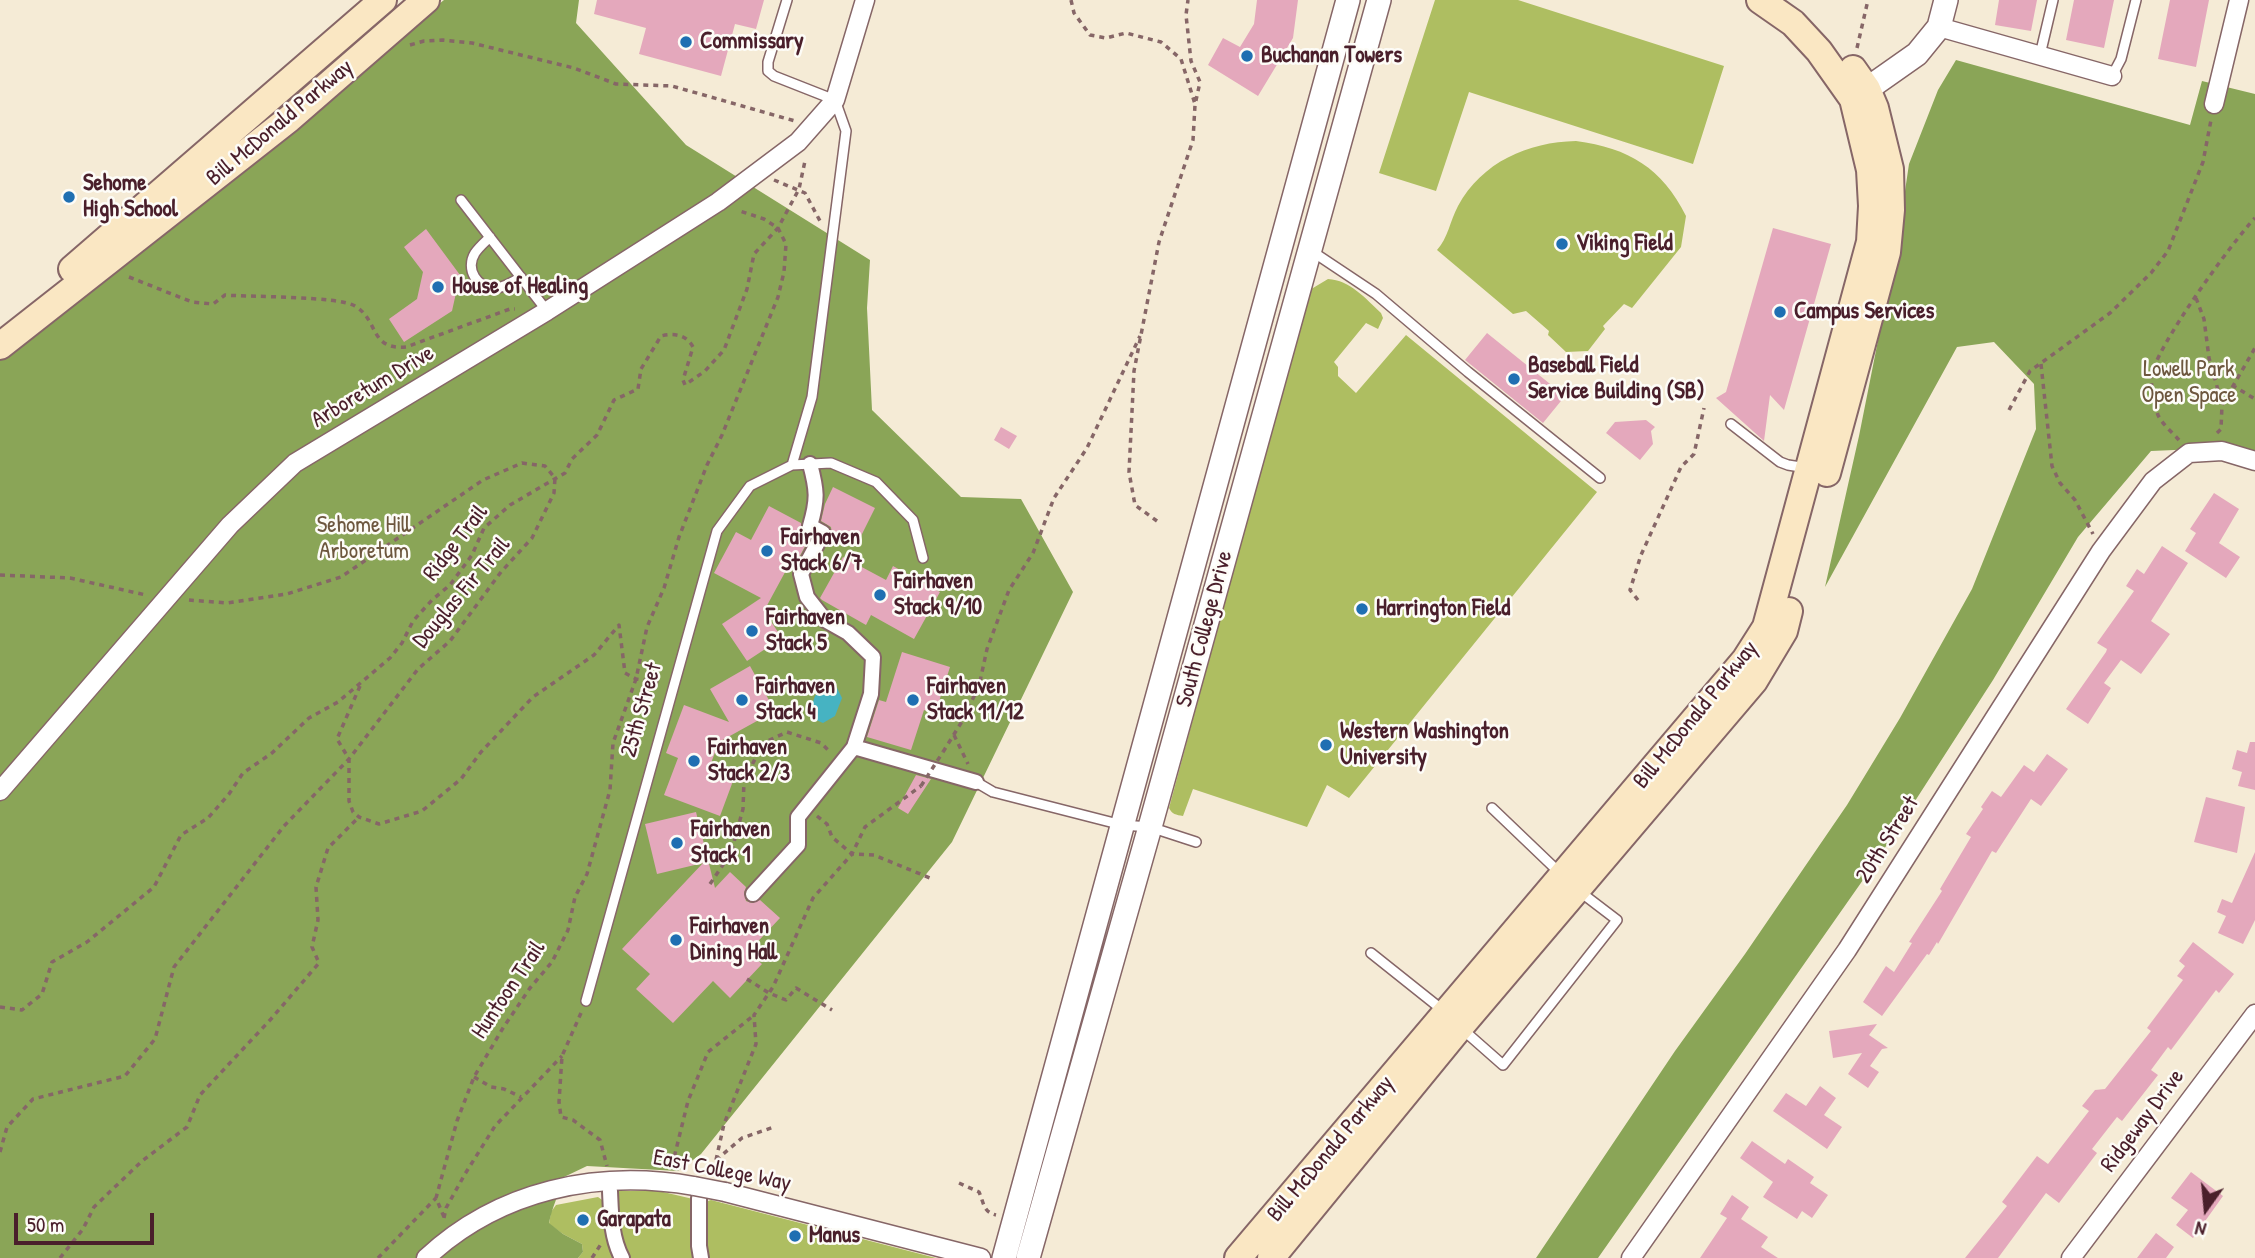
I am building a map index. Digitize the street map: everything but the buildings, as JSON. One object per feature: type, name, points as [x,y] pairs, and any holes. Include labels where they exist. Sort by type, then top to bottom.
[{"type":"main road","name":"Bill McDonald Parkway","points":[[2,336],[383,0]]},
{"type":"main road","name":"Bill McDonald Parkway","points":[[2,336],[289,119],[426,0]]},
{"type":"main road","name":"Bill McDonald Parkway","points":[[1570,882],[1754,681],[1784,631],[1887,252],[1891,210],[1890,169],[1875,108],[1793,23],[1760,0]]},
{"type":"main road","name":"Bill McDonald Parkway","points":[[1238,1258],[1453,1020],[1570,882],[1745,660],[1766,627],[1870,242],[1872,206],[1860,94],[1832,41],[1807,16],[1784,0]]},
{"type":"main road","name":"Bill McDonald Parkway","points":[[1271,1258],[1453,1020]]},
{"type":"street","points":[[835,100],[865,0]]},
{"type":"street","name":"South College Drive","points":[[1004,1258],[1348,0]]},
{"type":"street","name":"South College Drive","points":[[1028,1258],[1379,0]]},
{"type":"street","points":[[1860,94],[1917,54],[1938,27],[1946,0]]},
{"type":"street","points":[[2214,104],[2239,0]]},
{"type":"street","points":[[1938,27],[2112,76]]},
{"type":"street","name":"Arboretum Drive","points":[[0,791],[230,525],[295,463],[547,311],[718,202],[799,142],[835,100]]},
{"type":"street","points":[[2189,453],[2222,451],[2255,461]]},
{"type":"street","name":"20th Street","points":[[1631,1258],[1847,950],[2101,551],[2153,481],[2189,453]]},
{"type":"street","points":[[753,894],[798,845],[798,817],[855,747],[871,694],[873,657],[848,633],[825,620],[807,597],[801,574],[823,533],[810,526],[817,490],[810,464]]},
{"type":"street","points":[[855,747],[976,782]]},
{"type":"street","name":"Ridgeway Drive","points":[[2071,1258],[2255,1014]]},
{"type":"street","name":"East College Way","points":[[426,1258],[445,1241],[494,1211],[549,1189],[608,1180],[670,1181],[697,1192],[725,1192],[981,1258]]},
{"type":"street","points":[[610,1192],[612,1228],[622,1258]]},
{"type":"street","points":[[697,1192],[701,1258]]},
{"type":"lane","points":[[787,0],[768,62],[768,71],[774,76],[835,100],[846,131],[812,397],[792,465]]},
{"type":"lane","points":[[2040,55],[2053,0]]},
{"type":"lane","points":[[2112,76],[2121,59],[2136,0]]},
{"type":"lane","points":[[461,200],[547,311]]},
{"type":"lane","points":[[490,237],[474,255],[471,268],[475,279],[485,287],[496,288],[509,285],[521,277]]},
{"type":"lane","points":[[1310,250],[1376,294],[1600,478]]},
{"type":"lane","points":[[1731,424],[1780,462],[1809,469]]},
{"type":"lane","name":"25th Street","points":[[586,1001],[717,531],[750,486],[792,465],[831,463],[876,482],[913,520],[923,558]]},
{"type":"lane","points":[[976,782],[993,792],[1122,825],[1150,827],[1196,842]]},
{"type":"lane","points":[[1371,953],[1503,1065],[1617,920],[1570,882],[1492,808]]},
{"type":"path","points":[[1071,0],[1074,13],[1090,35],[1106,38],[1126,33],[1161,42],[1181,59],[1195,105]]},
{"type":"path","points":[[1157,521],[1135,505],[1129,472],[1134,371],[1159,242],[1194,140],[1195,105],[1200,82],[1191,61],[1186,15],[1188,0]]},
{"type":"path","points":[[1857,48],[1868,0]]},
{"type":"path","points":[[410,45],[443,40],[472,43],[573,68],[616,84],[672,86],[812,126]]},
{"type":"path","points":[[2009,410],[2030,372],[2110,313],[2151,273],[2168,251],[2203,162],[2214,104]]},
{"type":"path","name":"Ridge Trail","points":[[0,1007],[22,1010],[42,994],[52,962],[87,942],[154,887],[181,835],[208,818],[243,773],[272,753],[309,718],[338,702],[390,658],[413,621],[450,584],[472,555],[484,528],[510,505],[565,472],[572,459],[597,435],[614,400],[638,389],[641,369],[660,337],[672,333],[690,341],[693,347],[683,380],[685,385],[705,371],[724,350],[747,289],[754,254],[778,228],[799,189],[812,126]]},
{"type":"path","points":[[761,170],[779,183],[805,193],[833,243]]},
{"type":"path","points":[[718,202],[764,219],[778,228]]},
{"type":"path","points":[[2196,298],[2204,318],[2209,358],[2222,405],[2221,429],[2208,442],[2189,453],[2158,415],[2151,377],[2165,344],[2225,253],[2255,218]]},
{"type":"path","name":"Huntoon Trail","points":[[378,1258],[436,1198],[457,1121],[474,1077],[503,1027],[552,962],[568,930],[575,897],[587,874],[610,790],[612,743],[636,679],[647,627],[664,588],[679,537],[778,297],[784,272],[786,244],[778,228]]},
{"type":"path","points":[[129,277],[192,302],[213,304],[225,295],[344,302],[363,313],[384,344],[395,348],[406,347],[510,309],[547,311]]},
{"type":"path","points":[[670,1181],[684,1114],[708,1052],[754,1015],[769,993],[813,898],[852,854],[865,827],[921,786],[954,735],[979,686],[987,649],[1009,590],[1033,554],[1054,498],[1087,448],[1143,331]]},
{"type":"path","points":[[2222,405],[2255,348]]},
{"type":"path","points":[[2041,364],[2052,466],[2060,483],[2075,500],[2101,551]]},
{"type":"path","points":[[2232,385],[2255,400]]},
{"type":"path","points":[[1639,600],[1630,590],[1641,555],[1681,467],[1694,454],[1703,408]]},
{"type":"path","points":[[1,577],[70,578],[166,598],[227,603],[287,594],[341,577],[493,475],[522,463],[545,466],[555,478]]},
{"type":"path","name":"Douglas Fir Trail","points":[[0,1152],[7,1127],[33,1099],[125,1076],[155,1039],[174,967],[284,826],[349,759],[418,669],[450,641],[501,572],[532,538],[554,493],[555,478]]},
{"type":"path","points":[[361,682],[337,739],[349,759],[349,801],[353,812],[379,824],[422,811],[461,779],[481,752],[533,697],[594,655],[619,625],[625,673],[636,679],[675,685]]},
{"type":"path","points":[[710,884],[731,853],[743,809],[744,781],[763,743],[787,732],[821,743],[841,764]]},
{"type":"path","points":[[954,735],[976,782]]},
{"type":"path","points":[[806,807],[827,824],[832,837],[852,854],[874,855],[929,878]]},
{"type":"path","points":[[60,1258],[83,1229],[94,1207],[142,1161],[187,1127],[200,1095],[319,963],[312,947],[318,920],[316,887],[328,848],[359,817]]},
{"type":"path","points":[[747,979],[786,1000],[796,988],[832,1010]]},
{"type":"path","points":[[586,1001],[562,1056],[559,1102],[561,1117],[573,1120],[600,1140],[608,1168]]},
{"type":"path","points":[[754,1015],[756,1044],[724,1124],[716,1160],[742,1138],[774,1127]]},
{"type":"path","points":[[445,1241],[446,1208],[495,1126],[562,1056]]},
{"type":"path","points":[[474,1077],[491,1087],[521,1097]]},
{"type":"path","points":[[959,1183],[979,1192],[988,1213],[998,1216]]},
{"type":"path","points":[[436,1198],[444,1217]]},
{"type":"green space","name":"Sehome Hill Arboretum","points":[[444,0],[579,0],[576,23],[686,145],[870,260],[867,308],[872,410],[961,497],[1021,499],[1073,592],[952,842],[701,1154],[678,1171],[587,1166],[564,1177],[549,1223],[582,1244],[583,1252],[578,1258],[0,1258],[0,349]]},
{"type":"green space","points":[[1435,0],[1518,0],[1724,66],[1693,164],[1469,92],[1436,191],[1379,173]]},
{"type":"green space","name":"Lowell Park Open Space","points":[[1956,60],[2190,125],[2202,81],[2255,94],[2255,456],[2221,448],[2151,451],[2078,537],[1993,680],[1877,860],[1598,1258],[1536,1258],[1675,1051],[1847,805],[1900,718],[1972,589],[2036,429],[2034,384],[1994,342],[1957,347],[1825,587],[1859,436],[1897,245],[1909,164],[1938,90]]},
{"type":"green space","name":"Viking Field","points":[[1576,141],[1612,149],[1642,163],[1666,185],[1686,216],[1681,247],[1632,308],[1624,304],[1603,326],[1605,329],[1588,351],[1566,352],[1548,335],[1549,331],[1526,311],[1513,314],[1437,250],[1468,191],[1493,166],[1524,150]]},
{"type":"green space","name":"Harrington Field","points":[[1328,279],[1336,280],[1357,291],[1383,318],[1378,329],[1366,323],[1334,362],[1338,367],[1338,376],[1356,393],[1406,335],[1597,492],[1349,798],[1327,785],[1307,827],[1193,789],[1183,816],[1176,815],[1169,808],[1308,291]]},
{"type":"green space","points":[[618,1191],[659,1191],[693,1199],[697,1258],[626,1258],[617,1225]]},
{"type":"green space","points":[[598,1197],[605,1202],[616,1258],[578,1258],[583,1252],[582,1244],[549,1224],[551,1212],[556,1205]]},
{"type":"green space","points":[[711,1200],[936,1258],[706,1258],[705,1202]]},
{"type":"water","points":[[826,685],[836,686],[842,698],[835,716],[823,723],[814,719],[810,711],[815,696]]},
{"type":"place","name":"Commissary","points":[[686,42]]},
{"type":"place","name":"Buchanan Towers","points":[[1247,56]]},
{"type":"place","name":"Sehome High School","points":[[69,197]]},
{"type":"place","name":"Viking Field","points":[[1562,244]]},
{"type":"place","name":"House of Healing","points":[[438,287]]},
{"type":"place","name":"Campus Services","points":[[1780,312]]},
{"type":"place","name":"Baseball Field Service Building (SB)","points":[[1514,379]]},
{"type":"place","name":"Fairhaven Stack 6/7","points":[[767,551]]},
{"type":"place","name":"Fairhaven Stack 9/10","points":[[880,595]]},
{"type":"place","name":"Harrington Field","points":[[1362,609]]},
{"type":"place","name":"Fairhaven Stack 5","points":[[752,631]]},
{"type":"place","name":"Fairhaven Stack 4","points":[[742,700]]},
{"type":"place","name":"Fairhaven Stack 11/12","points":[[913,700]]},
{"type":"place","name":"Western Washington University","points":[[1326,745]]},
{"type":"place","name":"Fairhaven Stack 2/3","points":[[694,761]]},
{"type":"place","name":"Fairhaven Stack 1","points":[[677,843]]},
{"type":"place","name":"Fairhaven Dining Hall","points":[[676,940]]},
{"type":"place","name":"Garapata","points":[[583,1220]]},
{"type":"place","name":"Manus","points":[[795,1236]]}]
